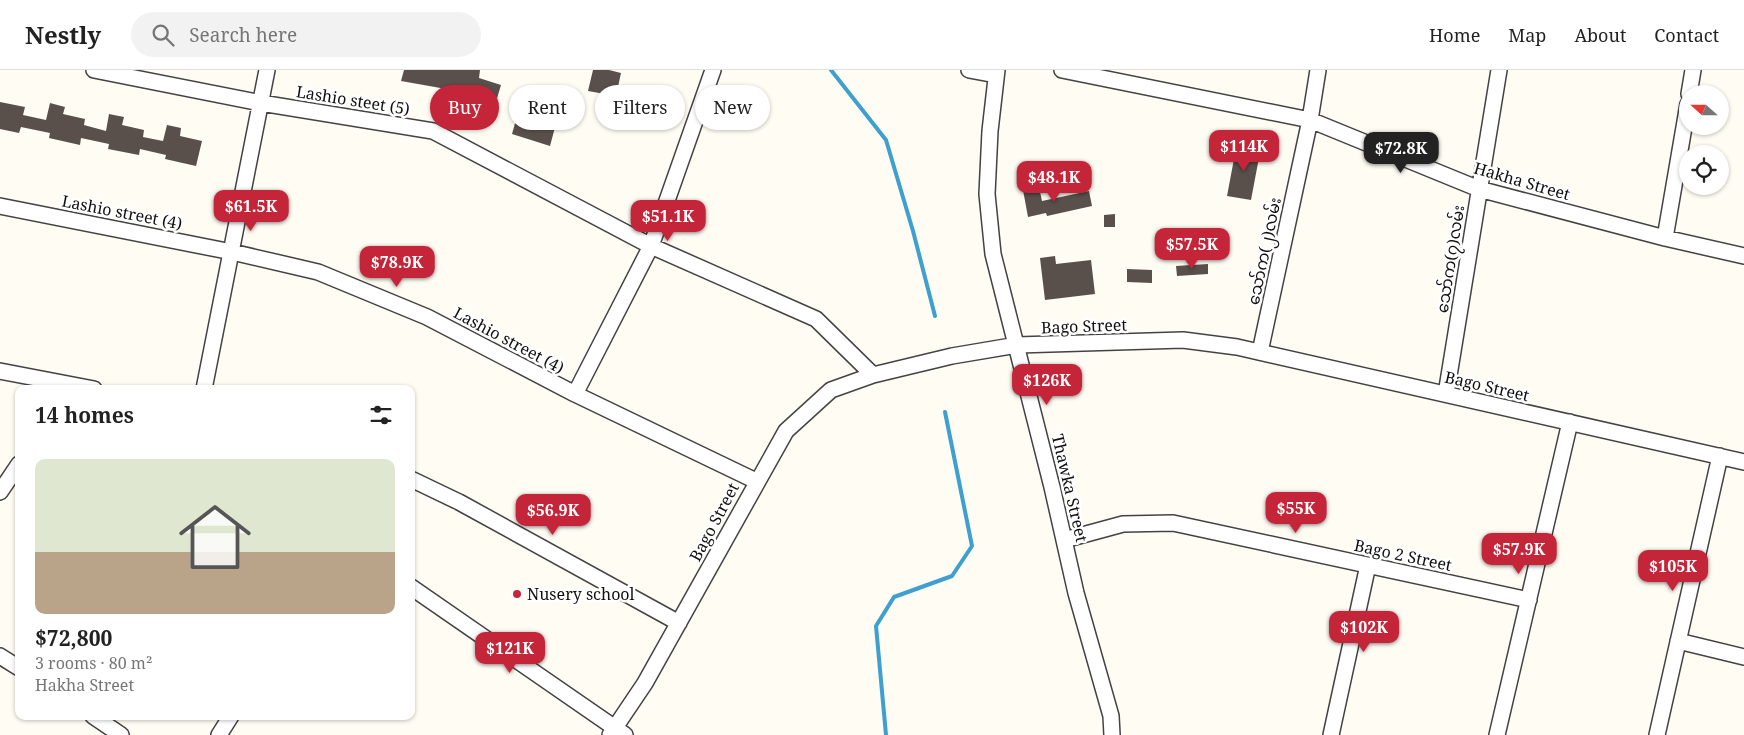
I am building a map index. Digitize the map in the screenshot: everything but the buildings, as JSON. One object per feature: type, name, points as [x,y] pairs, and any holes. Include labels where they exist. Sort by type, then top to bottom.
[{"type":"street","name":"Lashio steet (5)","points":[[94,70],[261,103],[433,131],[651,246],[816,319],[873,375]]},
{"type":"street","points":[[205,385],[267,70]]},
{"type":"street","points":[[575,394],[651,246],[712,70]]},
{"type":"street","points":[[969,70],[996,72]]},
{"type":"street","name":"Hakha Street","points":[[1062,70],[1310,120],[1479,190],[1665,238],[1744,256]]},
{"type":"street","name":"သော်က(၂)လမ်း","points":[[1260,352],[1310,120],[1318,70]]},
{"type":"street","name":"သော်က(၇)လမ်း","points":[[1446,394],[1500,70]]},
{"type":"street","points":[[1690,85],[1693,70]]},
{"type":"street","name":"Thawka Street","points":[[996,72],[990,131],[987,194],[993,254],[1076,593],[1111,716],[1112,735]]},
{"type":"street","points":[[1665,238],[1683,135]]},
{"type":"street","name":"Lashio street (4)","points":[[0,206],[232,252],[318,272],[427,316],[575,394],[756,481]]},
{"type":"street","name":"Bago Street","points":[[617,733],[756,481],[786,431],[831,390],[873,375],[952,356],[1017,346],[1183,340],[1237,347],[1744,462]]},
{"type":"street","points":[[0,371],[45,384]]},
{"type":"street","points":[[1497,735],[1570,422]]},
{"type":"street","points":[[1656,735],[1720,456]]},
{"type":"street","points":[[0,492],[15,470]]},
{"type":"street","points":[[415,481],[459,502],[679,623]]},
{"type":"street","name":"Bago 2 Street","points":[[1064,540],[1123,524],[1173,523],[1529,600]]},
{"type":"street","points":[[1331,735],[1368,565]]},
{"type":"street","points":[[415,590],[617,733]]},
{"type":"street","points":[[1678,642],[1744,656]]},
{"type":"street","points":[[0,656],[15,665]]},
{"type":"street","points":[[99,720],[121,735]]},
{"type":"street","points":[[219,735],[228,720]]},
{"type":"waterway","points":[[831,70],[886,140],[913,231],[935,316]]},
{"type":"waterway","points":[[886,735],[876,626],[894,597],[952,576],[972,546],[945,412]]},
{"type":"place","name":"Nusery school","points":[[517,594]]}]
